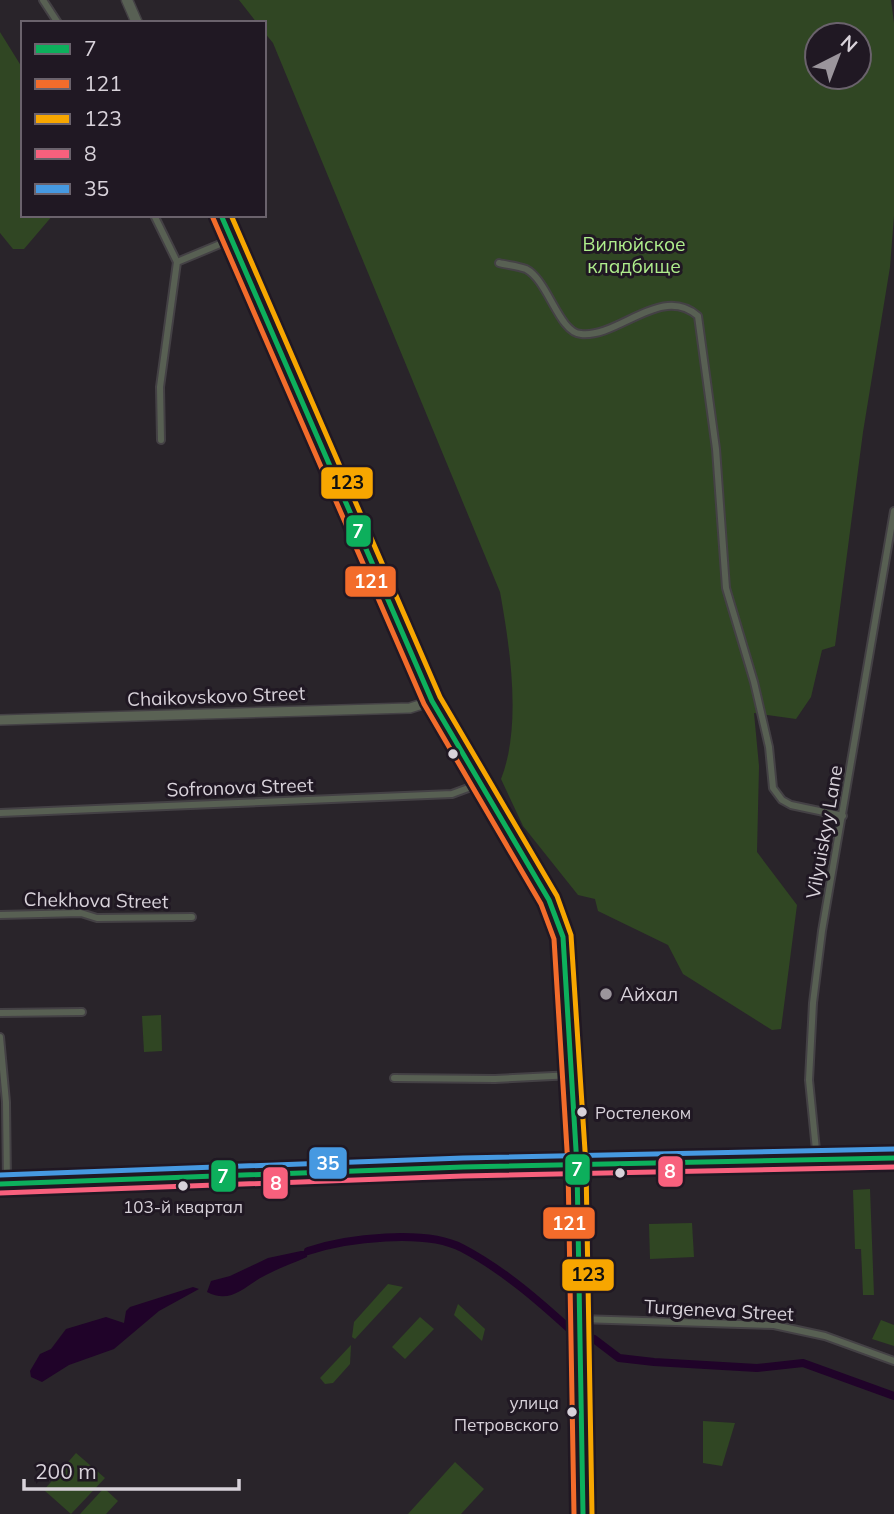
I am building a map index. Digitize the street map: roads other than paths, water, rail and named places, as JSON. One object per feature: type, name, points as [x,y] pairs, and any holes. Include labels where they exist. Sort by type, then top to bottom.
[{"type":"main road","points":[[127,0],[136,21]]},
{"type":"main road","points":[[222,217],[432,701],[556,917],[566,958],[573,1075],[583,1514]]},
{"type":"main road","name":"Chaikovskovo Street","points":[[0,720],[410,708],[432,701]]},
{"type":"main road","points":[[3,1184],[894,1158]]},
{"type":"street","points":[[43,0],[57,21]]},
{"type":"street","points":[[155,217],[177,262],[160,387],[161,440]]},
{"type":"street","points":[[177,262],[232,239]]},
{"type":"street","points":[[499,264],[525,269],[537,279],[569,330],[579,335],[667,305],[688,307],[698,316],[716,449],[726,588],[732,615],[744,640],[763,720],[773,788],[782,800],[791,805],[843,816]]},
{"type":"street","name":"Vilyuiskyy Lane","points":[[817,1160],[809,1080],[813,1003],[822,931],[894,511]]},
{"type":"street","name":"Sofronova Street","points":[[0,813],[452,794],[479,784]]},
{"type":"street","name":"Chekhova Street","points":[[0,915],[192,917]]},
{"type":"street","points":[[0,1013],[82,1013]]},
{"type":"street","points":[[0,1037],[6,1102],[3,1184]]},
{"type":"street","points":[[394,1078],[495,1079],[573,1075]]},
{"type":"street","name":"Turgeneva Street","points":[[579,1319],[774,1325],[825,1336],[894,1361]]},
{"type":"waterway","points":[[308,1251],[364,1239],[407,1237],[446,1242],[462,1248],[507,1276],[574,1333]]},
{"type":"waterway","points":[[594,1339],[619,1358],[757,1368],[803,1363],[894,1396]]},
{"type":"place","name":"Айхал","points":[[606,994]]},
{"type":"place","name":"Ростелеком","points":[[582,1112]]},
{"type":"place","name":"103-й квартал","points":[[183,1186]]},
{"type":"place","name":"улица Петровского","points":[[572,1412]]},
{"type":"park label","name":"Вилюйское кладбище","points":[[634,255]]}]
